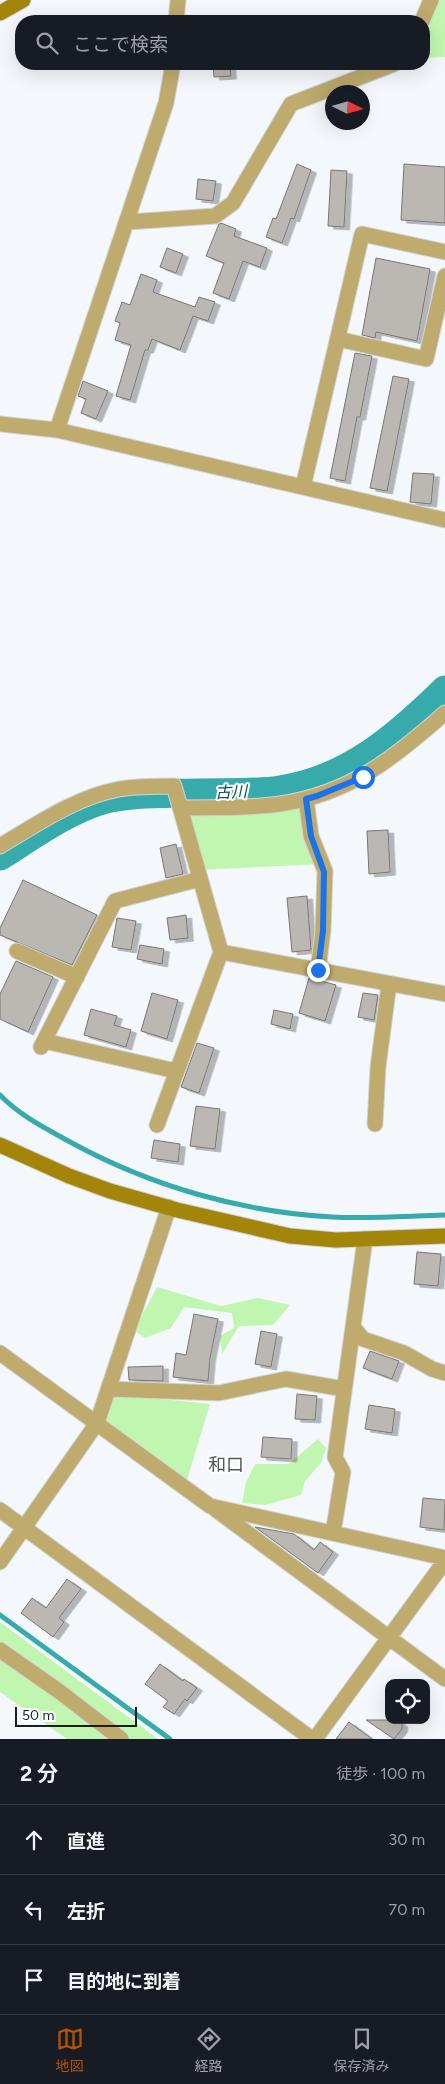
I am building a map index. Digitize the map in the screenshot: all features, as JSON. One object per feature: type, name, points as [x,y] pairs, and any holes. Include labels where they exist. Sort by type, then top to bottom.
[{"type":"street","points":[[0,13],[23,0]]},
{"type":"street","points":[[177,15],[178,0]]},
{"type":"street","points":[[425,15],[431,0]]},
{"type":"street","points":[[57,430],[128,222],[166,103],[172,70]]},
{"type":"street","points":[[128,222],[215,216],[233,203],[291,104],[379,70]]},
{"type":"street","points":[[303,487],[362,234],[445,252]]},
{"type":"street","points":[[338,339],[426,358],[445,276]]},
{"type":"street","points":[[0,424],[57,430],[445,520]]},
{"type":"street","points":[[180,808],[278,804],[317,796],[363,777],[402,751],[445,713]]},
{"type":"street","points":[[0,846],[41,821],[84,800],[118,789],[174,786],[221,952],[157,1125]]},
{"type":"street","points":[[306,799],[311,836],[324,872],[323,931],[318,970]]},
{"type":"street","points":[[176,1071],[43,1044],[115,901],[200,879]]},
{"type":"street","points":[[17,951],[76,977]]},
{"type":"street","points":[[221,952],[445,994]]},
{"type":"street","points":[[376,1124],[378,1067],[389,984]]},
{"type":"street","points":[[0,1145],[69,1176],[110,1191],[290,1236],[336,1240],[445,1236]]},
{"type":"street","points":[[0,1562],[97,1423],[169,1207]]},
{"type":"street","points":[[333,1533],[343,1472],[335,1457],[365,1239]]},
{"type":"street","points":[[353,1327],[363,1339],[404,1353],[445,1373]]},
{"type":"street","points":[[0,1353],[445,1679]]},
{"type":"street","points":[[109,1389],[219,1393],[286,1379],[344,1389]]},
{"type":"street","points":[[0,1510],[314,1739],[445,1560],[210,1506]]},
{"type":"street","points":[[0,1650],[60,1692],[121,1739]]},
{"type":"green space","points":[[438,0],[445,0],[445,57],[430,58],[430,16]]},
{"type":"green space","points":[[306,799],[322,864],[198,870],[189,808]]},
{"type":"green space","points":[[157,1287],[221,1306],[258,1298],[290,1305],[273,1325],[239,1326],[222,1354],[220,1336],[234,1328],[232,1313],[184,1307],[171,1328],[145,1338],[134,1330]]},
{"type":"green space","points":[[113,1394],[210,1404],[187,1480],[101,1426]]},
{"type":"green space","points":[[318,1439],[326,1448],[321,1463],[305,1481],[301,1495],[265,1505],[242,1503],[246,1482],[255,1464],[289,1464]]},
{"type":"green space","points":[[0,1622],[158,1739],[67,1739],[0,1692]]},
{"type":"building","points":[[213,70],[230,70],[231,76],[214,77]]},
{"type":"building","points":[[297,164],[311,170],[294,219],[291,218],[282,243],[266,237],[273,218],[276,219]]},
{"type":"building","points":[[404,164],[445,167],[445,223],[401,220]]},
{"type":"building","points":[[331,170],[347,171],[344,227],[328,226]]},
{"type":"building","points":[[198,179],[216,181],[213,201],[196,199]]},
{"type":"building","points":[[221,223],[236,229],[234,236],[267,248],[260,267],[243,261],[229,299],[213,293],[224,263],[206,256]]},
{"type":"building","points":[[167,248],[183,254],[176,273],[160,267]]},
{"type":"building","points":[[376,258],[430,269],[417,341],[376,332],[375,338],[362,335]]},
{"type":"building","points":[[141,274],[157,280],[153,292],[195,307],[199,297],[215,302],[208,321],[193,316],[180,350],[152,339],[148,350],[145,350],[130,400],[116,396],[131,345],[115,340],[120,323],[115,321],[122,302],[130,305]]},
{"type":"building","points":[[355,353],[372,356],[360,417],[357,417],[345,481],[330,478]]},
{"type":"building","points":[[393,376],[409,379],[387,491],[370,488]]},
{"type":"building","points":[[83,381],[108,391],[96,419],[81,413],[86,399],[78,396]]},
{"type":"building","points":[[413,473],[434,474],[431,504],[410,502]]},
{"type":"building","points":[[388,830],[390,872],[369,874],[367,831]]},
{"type":"building","points":[[176,844],[183,874],[166,878],[160,848]]},
{"type":"building","points":[[23,880],[97,915],[72,965],[0,935],[0,928]]},
{"type":"building","points":[[307,896],[311,950],[292,952],[287,898]]},
{"type":"building","points":[[186,915],[188,938],[170,940],[167,918]]},
{"type":"building","points":[[117,918],[136,921],[131,950],[112,947]]},
{"type":"building","points":[[140,945],[164,949],[162,964],[137,959]]},
{"type":"building","points":[[16,961],[53,977],[28,1032],[0,1019],[0,994]]},
{"type":"building","points":[[309,978],[336,985],[325,1021],[299,1013]]},
{"type":"building","points":[[152,993],[178,1000],[167,1039],[141,1031]]},
{"type":"building","points":[[363,993],[378,995],[374,1020],[358,1017]]},
{"type":"building","points":[[91,1009],[117,1016],[114,1025],[131,1030],[126,1047],[84,1035]]},
{"type":"building","points":[[274,1010],[293,1014],[290,1029],[271,1024]]},
{"type":"building","points":[[197,1043],[214,1048],[199,1093],[181,1087]]},
{"type":"building","points":[[196,1106],[220,1109],[215,1149],[190,1146]]},
{"type":"building","points":[[154,1140],[180,1144],[178,1162],[151,1158]]},
{"type":"building","points":[[417,1252],[441,1254],[438,1286],[414,1284]]},
{"type":"building","points":[[194,1314],[218,1319],[210,1358],[208,1381],[173,1377],[176,1353],[186,1355]]},
{"type":"building","points":[[261,1331],[277,1334],[271,1367],[255,1364]]},
{"type":"building","points":[[370,1351],[399,1361],[392,1379],[363,1368]]},
{"type":"building","points":[[163,1366],[163,1381],[129,1380],[128,1367]]},
{"type":"building","points":[[297,1394],[317,1396],[315,1420],[295,1419]]},
{"type":"building","points":[[369,1405],[395,1409],[392,1433],[365,1429]]},
{"type":"building","points":[[263,1437],[292,1439],[291,1459],[261,1457]]},
{"type":"building","points":[[423,1498],[445,1500],[444,1530],[420,1527]]},
{"type":"building","points":[[255,1527],[294,1534],[314,1550],[320,1542],[333,1552],[318,1573]]},
{"type":"building","points":[[67,1579],[81,1589],[59,1618],[64,1622],[53,1637],[21,1613],[32,1598],[46,1608]]},
{"type":"building","points":[[160,1664],[183,1681],[184,1679],[197,1688],[187,1701],[185,1699],[174,1714],[163,1707],[168,1701],[145,1684]]},
{"type":"building","points":[[366,1720],[385,1720],[385,1724],[402,1724],[402,1729],[394,1739]]},
{"type":"building","points":[[349,1722],[372,1739],[336,1739]]},
{"type":"waterway","name":"古川","points":[[0,856],[73,812],[111,798],[148,794],[270,791],[305,785],[328,777],[370,754],[409,724],[445,690]]},
{"type":"waterway","points":[[0,1095],[34,1122],[102,1158],[165,1184],[231,1203],[298,1214],[332,1217],[445,1215]]},
{"type":"waterway","points":[[0,1615],[170,1739]]},
{"type":"district","name":"和口","points":[[226,1465]]},
{"type":"route","points":[[318,970],[323,931],[324,872],[311,836],[306,799],[363,777]]}]
